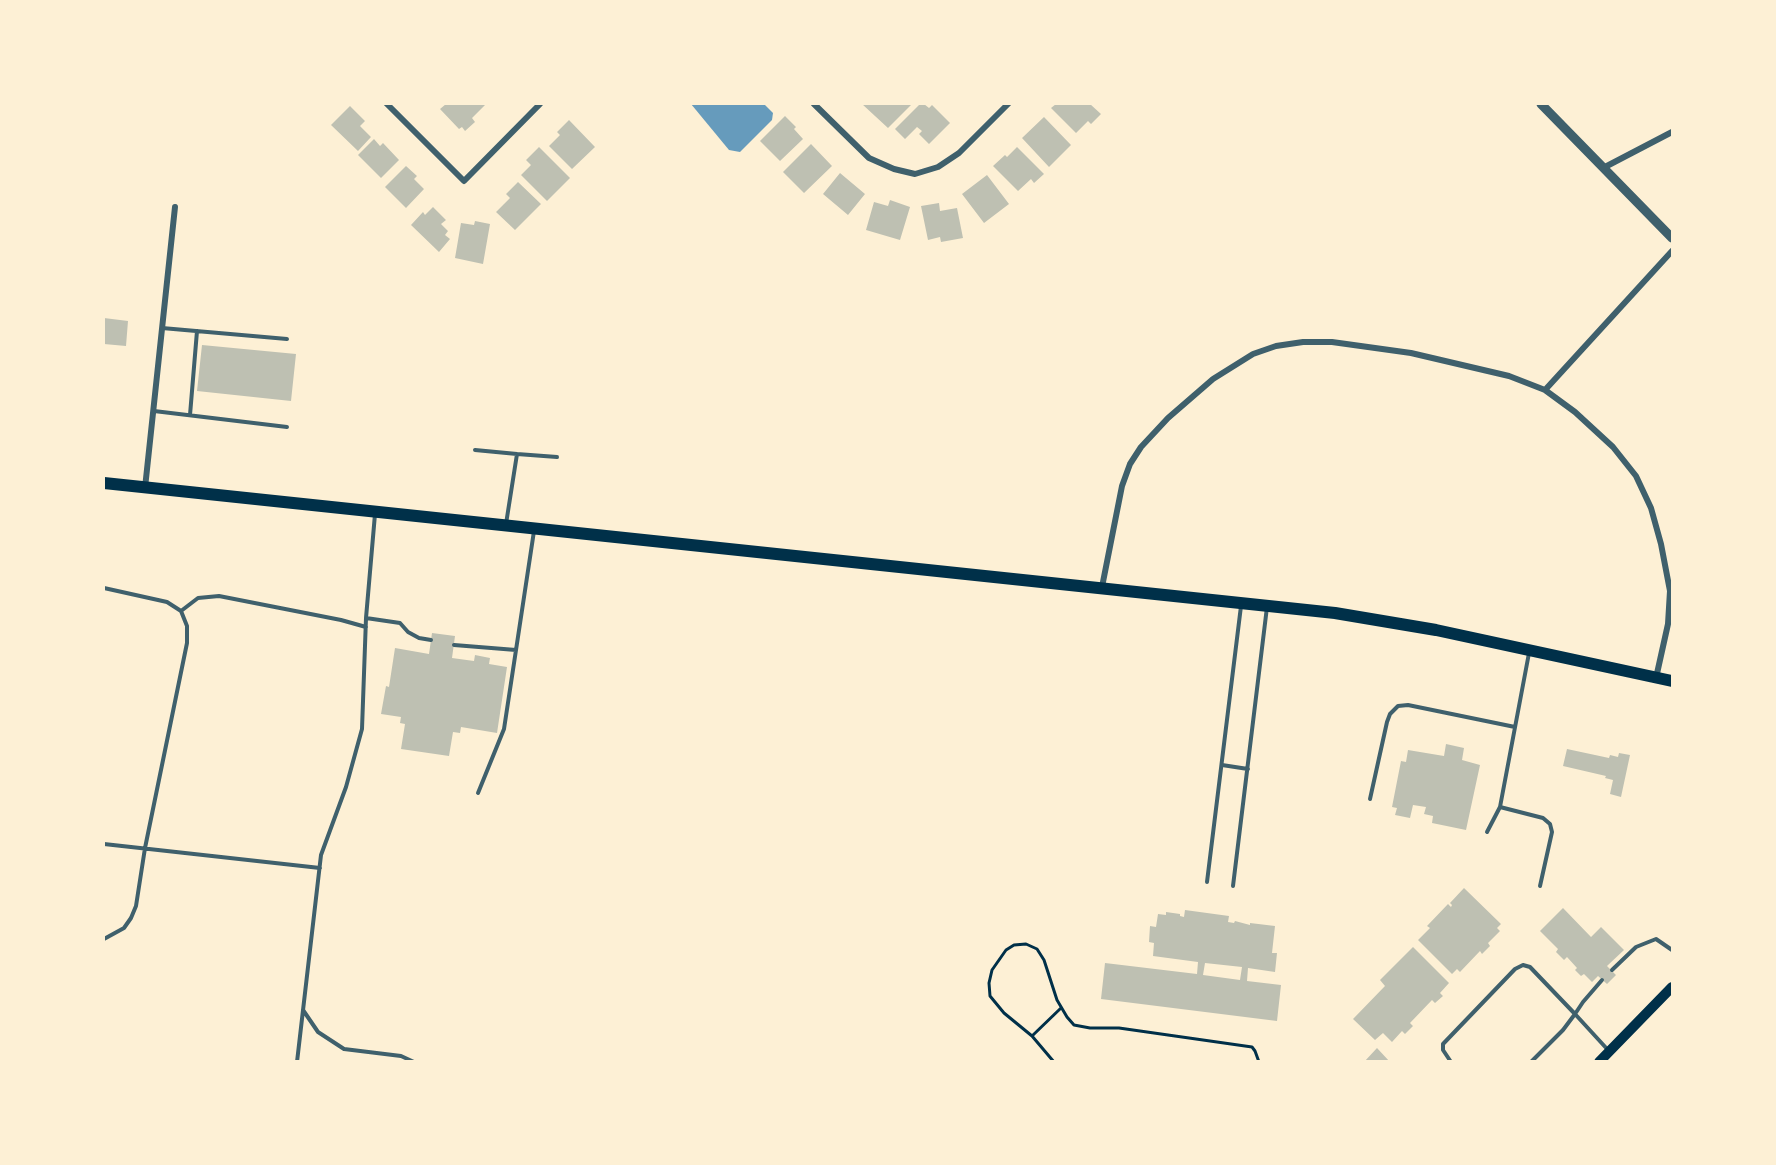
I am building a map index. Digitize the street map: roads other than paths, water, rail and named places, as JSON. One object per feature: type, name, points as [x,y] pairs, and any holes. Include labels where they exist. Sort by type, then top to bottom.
[{"type":"main road","points":[[104,483],[1335,613],[1436,630],[1672,681]]},
{"type":"main road","points":[[1599,1062],[1672,987]]},
{"type":"street","points":[[387,104],[464,181],[540,104]]},
{"type":"street","points":[[814,104],[869,158],[894,169],[915,174],[938,167],[959,153],[1008,104]]},
{"type":"street","points":[[1541,104],[1672,238]]},
{"type":"street","points":[[1603,168],[1672,132]]},
{"type":"street","points":[[145,488],[175,207]]},
{"type":"street","points":[[1545,390],[1672,251]]},
{"type":"street","points":[[1102,587],[1122,486],[1130,464],[1141,447],[1168,418],[1213,379],[1253,354],[1276,346],[1303,342],[1332,342],[1377,347],[1509,376],[1545,390],[1575,412],[1613,447],[1636,476],[1651,507],[1671,591],[1668,624],[1656,678]]},
{"type":"lane","points":[[162,328],[287,339]]},
{"type":"lane","points":[[190,415],[197,331]]},
{"type":"lane","points":[[154,411],[287,427]]},
{"type":"lane","points":[[475,450],[557,457]]},
{"type":"lane","points":[[506,525],[517,454]]},
{"type":"lane","points":[[297,1062],[321,855],[346,787],[362,729],[366,618],[376,512]]},
{"type":"lane","points":[[477,793],[504,729],[534,528]]},
{"type":"lane","points":[[104,588],[167,602],[181,611],[187,626],[187,643],[136,906],[132,918],[124,928],[104,939]]},
{"type":"lane","points":[[181,611],[198,598],[219,596],[366,627]]},
{"type":"lane","points":[[1207,882],[1242,603]]},
{"type":"lane","points":[[1233,886],[1268,606]]},
{"type":"lane","points":[[366,618],[400,623],[408,632],[419,638],[431,640]]},
{"type":"lane","points":[[454,645],[516,650]]},
{"type":"lane","points":[[1487,832],[1500,807],[1529,649]]},
{"type":"lane","points":[[1371,799],[1387,722],[1390,714],[1398,706],[1408,705],[1515,727]]},
{"type":"lane","points":[[1222,765],[1248,769]]},
{"type":"lane","points":[[1500,807],[1544,818],[1550,824],[1552,832],[1540,886]]},
{"type":"lane","points":[[104,844],[320,868]]},
{"type":"lane","points":[[1612,970],[1636,947],[1656,939],[1672,950]]},
{"type":"lane","points":[[1450,1062],[1443,1050],[1443,1044],[1515,969],[1523,965],[1530,967],[1541,977],[1609,1051]]},
{"type":"lane","points":[[1531,1062],[1563,1030],[1602,980]]},
{"type":"lane","points":[[303,1010],[318,1032],[344,1049],[401,1056],[414,1062]]},
{"type":"water","points":[[691,104],[764,104],[773,113],[772,120],[740,152],[729,150]]}]
